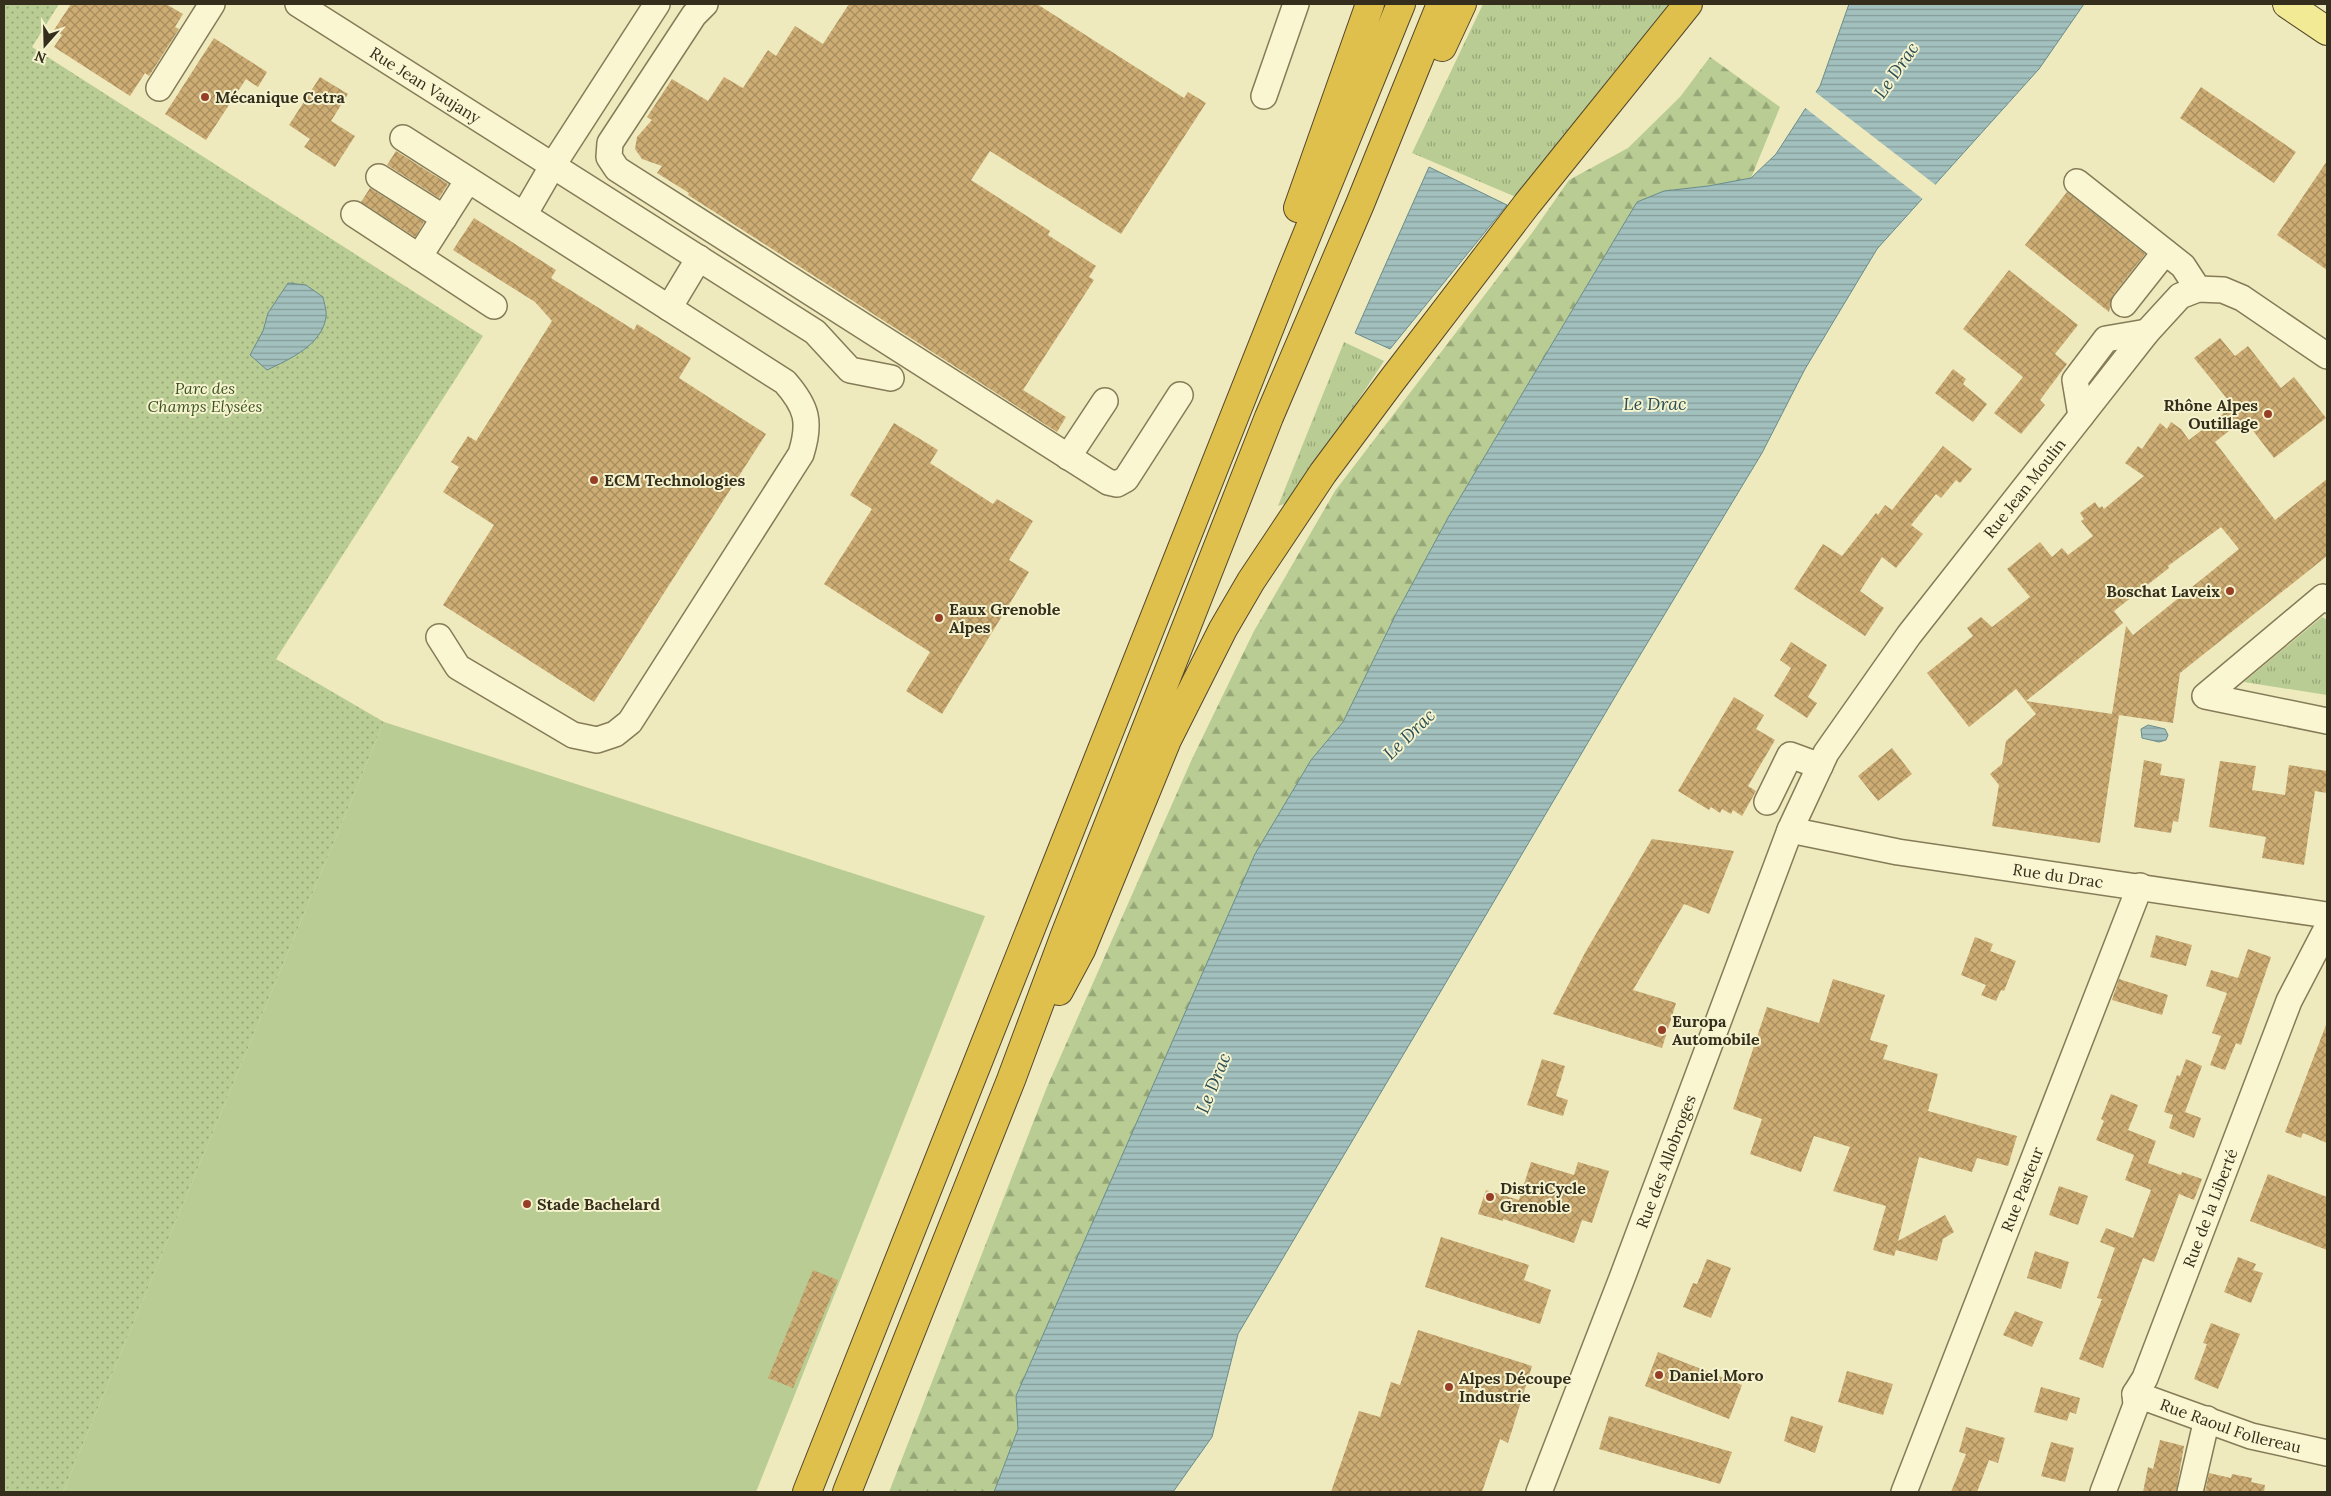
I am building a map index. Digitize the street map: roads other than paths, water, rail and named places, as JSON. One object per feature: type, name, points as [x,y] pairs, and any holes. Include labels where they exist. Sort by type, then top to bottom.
[{"type":"highway","points":[[1291,274],[1295,218],[1370,4]]},
{"type":"highway","points":[[807,1492],[1291,274],[1401,4]]},
{"type":"highway","points":[[847,1492],[1011,1080],[1065,935],[1269,418],[1360,204],[1441,4]]},
{"type":"highway","points":[[1360,204],[1431,70],[1462,4]]},
{"type":"highway","points":[[1011,1080],[1082,950],[1167,740],[1223,630],[1251,581],[1317,481],[1396,375],[1527,204],[1688,4]]},
{"type":"main road","points":[[2287,4],[2327,31]]},
{"type":"street","name":"Rue Jean Vaujany","points":[[298,4],[815,332],[850,370],[891,378]]},
{"type":"street","points":[[524,215],[553,166],[657,4]]},
{"type":"street","points":[[705,4],[694,15],[610,144],[609,157],[617,169],[1108,482],[1118,484],[1126,478],[1180,394]]},
{"type":"street","points":[[1264,96],[1296,4]]},
{"type":"street","points":[[159,88],[210,5]]},
{"type":"street","points":[[403,138],[785,382],[796,395],[805,412],[808,433],[801,454],[630,722],[615,734],[597,740],[573,735],[458,667],[439,637]]},
{"type":"street","points":[[379,177],[444,218]]},
{"type":"street","points":[[419,257],[468,180]]},
{"type":"street","points":[[2077,182],[2183,266],[2198,289]]},
{"type":"street","points":[[354,214],[494,306]]},
{"type":"street","points":[[2124,304],[2165,252]]},
{"type":"street","points":[[669,308],[699,258]]},
{"type":"street","name":"Rue Jean Moulin","points":[[1790,830],[1826,753],[1909,635],[2147,332],[2180,296],[2198,289],[2223,290],[2242,298],[2327,356]]},
{"type":"street","points":[[1068,457],[1105,401]]},
{"type":"street","points":[[2327,600],[2323,597],[2205,696],[2327,721]]},
{"type":"street","points":[[1767,802],[1790,755],[1820,766]]},
{"type":"street","name":"Rue du Drac","points":[[1790,830],[1898,852],[2140,886],[2327,915]]},
{"type":"street","name":"Rue des Allobroges","points":[[1539,1492],[1622,1278],[1790,830]]},
{"type":"street","name":"Rue Pasteur","points":[[1904,1492],[2140,886]]},
{"type":"street","name":"Rue de la Liberté","points":[[2103,1492],[2136,1405],[2135,1394],[2145,1378],[2289,1001],[2327,928]]},
{"type":"street","name":"Rue Raoul Follereau","points":[[2135,1394],[2251,1436],[2327,1453]]},
{"type":"street","points":[[2190,1492],[2206,1419]]},
{"type":"water","name":"Le Drac","points":[[1849,4],[2084,4],[2039,69],[1877,249],[1805,369],[1762,453],[1622,685],[1238,1334],[1212,1437],[1173,1492],[994,1492],[1018,1429],[1016,1396],[1255,854],[1311,760],[1343,722],[1397,612],[1449,516],[1637,202],[1664,191],[1708,186],[1751,178],[1776,154],[1820,86]]},
{"type":"water","points":[[1429,167],[1507,205],[1390,349],[1355,333]]},
{"type":"water","points":[[288,283],[306,285],[323,297],[326,317],[323,327],[312,343],[295,356],[267,370],[250,355],[263,331],[268,313]]},
{"type":"water","points":[[2148,725],[2165,729],[2168,735],[2166,740],[2159,742],[2142,738],[2141,729]]},
{"type":"place","name":"Mécanique Cetra","points":[[205,97]]},
{"type":"place","name":"Rhône Alpes Outillage","points":[[2268,414]]},
{"type":"place","name":"ECM Technologies","points":[[594,480]]},
{"type":"place","name":"Boschat Laveix","points":[[2230,591]]},
{"type":"place","name":"Eaux Grenoble Alpes","points":[[939,618]]},
{"type":"place","name":"Europa Automobile","points":[[1662,1030]]},
{"type":"place","name":"DistriCycle Grenoble","points":[[1490,1197]]},
{"type":"place","name":"Stade Bachelard","points":[[527,1204]]},
{"type":"place","name":"Daniel Moro","points":[[1659,1375]]},
{"type":"place","name":"Alpes Découpe Industrie","points":[[1449,1387]]},
{"type":"park label","name":"Parc des Champs Elysées","points":[[205,397]]}]
